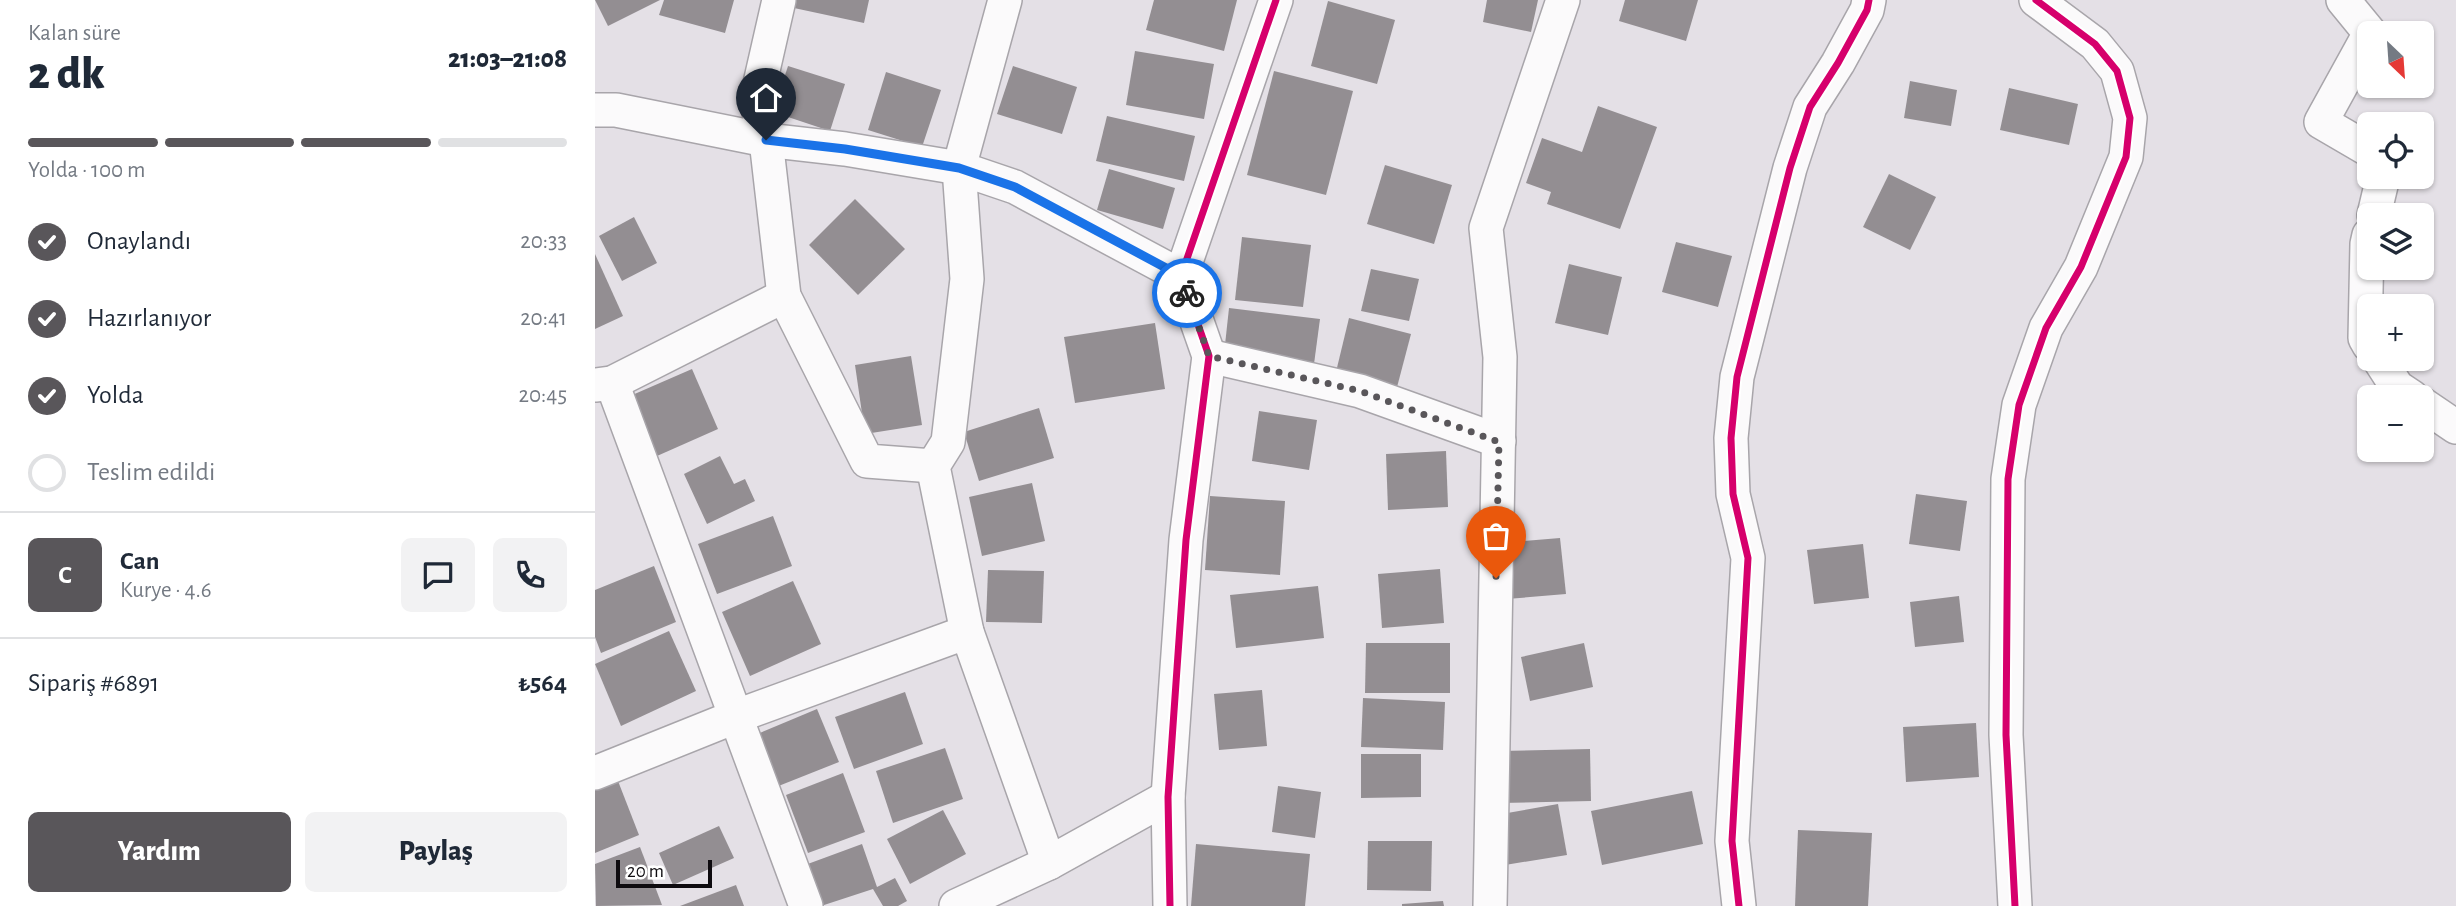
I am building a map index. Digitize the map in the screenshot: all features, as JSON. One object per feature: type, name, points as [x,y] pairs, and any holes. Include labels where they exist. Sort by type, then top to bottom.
[{"type":"street","points":[[779,0],[756,101],[766,140],[784,296],[867,461],[933,466]]},
{"type":"street","points":[[1005,0],[959,168],[967,279],[948,442],[933,466],[967,632],[1049,863]]},
{"type":"street","points":[[1170,906],[1168,797],[1186,540],[1209,356],[1181,276],[1276,0]]},
{"type":"street","points":[[1490,906],[1500,357],[1486,228],[1563,0]]},
{"type":"street","points":[[1739,906],[1732,841],[1748,558],[1733,494],[1731,438],[1737,377],[1790,168],[1810,107],[1838,63],[1867,10],[1869,0]]},
{"type":"street","points":[[2015,906],[2006,734],[2005,612],[2010,467],[2019,405],[2046,328],[2081,267],[2126,157],[2130,118],[2117,71],[2095,44],[2036,0]]},
{"type":"street","points":[[2343,0],[2369,33],[2321,122],[2357,143]]},
{"type":"street","points":[[602,103],[766,140],[845,149],[959,168],[1015,187],[1181,276]]},
{"type":"street","points":[[784,296],[603,384],[737,716],[806,906]]},
{"type":"street","points":[[1209,356],[1360,391],[1499,442]]},
{"type":"street","points":[[2434,412],[2456,427]]},
{"type":"street","points":[[595,773],[737,716],[967,632]]},
{"type":"street","points":[[956,906],[1049,863],[1168,797]]},
{"type":"building","points":[[595,0],[660,0],[608,26]]},
{"type":"building","points":[[664,0],[734,0],[725,33],[659,15]]},
{"type":"building","points":[[796,0],[869,0],[864,23],[794,8]]},
{"type":"building","points":[[1154,0],[1237,0],[1224,51],[1146,30]]},
{"type":"building","points":[[1487,0],[1538,0],[1531,32],[1483,22]]},
{"type":"building","points":[[1625,0],[1698,0],[1686,41],[1619,21]]},
{"type":"building","points":[[1328,1],[1395,20],[1377,84],[1311,66]]},
{"type":"building","points":[[1135,51],[1214,64],[1204,119],[1126,105]]},
{"type":"building","points":[[788,66],[845,84],[830,131],[773,112]]},
{"type":"building","points":[[1013,66],[1077,87],[1062,134],[997,114]]},
{"type":"building","points":[[1274,71],[1353,91],[1326,195],[1247,175]]},
{"type":"building","points":[[886,72],[941,90],[922,147],[868,130]]},
{"type":"building","points":[[1910,81],[1957,90],[1951,126],[1904,118]]},
{"type":"building","points":[[2009,88],[2078,104],[2069,145],[2000,130]]},
{"type":"building","points":[[1598,106],[1657,127],[1620,229],[1547,204],[1551,192],[1526,183],[1542,138],[1582,152]]},
{"type":"building","points":[[1107,116],[1195,136],[1184,181],[1096,161]]},
{"type":"building","points":[[1385,165],[1452,185],[1434,244],[1367,224]]},
{"type":"building","points":[[1109,169],[1175,188],[1163,229],[1097,210]]},
{"type":"building","points":[[1889,174],[1936,197],[1910,250],[1863,227]]},
{"type":"building","points":[[855,199],[905,249],[858,295],[809,245]]},
{"type":"building","points":[[634,217],[657,263],[622,281],[599,236]]},
{"type":"building","points":[[1242,237],[1311,245],[1303,307],[1235,300]]},
{"type":"building","points":[[1676,242],[1732,256],[1718,307],[1662,292]]},
{"type":"building","points":[[595,254],[623,316],[595,329]]},
{"type":"building","points":[[1569,264],[1622,277],[1608,335],[1555,323]]},
{"type":"building","points":[[1371,269],[1419,279],[1409,321],[1361,311]]},
{"type":"building","points":[[1229,308],[1320,319],[1314,364],[1224,354]]},
{"type":"building","points":[[1349,318],[1411,334],[1396,391],[1335,376]]},
{"type":"building","points":[[1155,323],[1165,389],[1075,403],[1064,337]]},
{"type":"building","points":[[911,356],[922,425],[865,434],[855,365]]},
{"type":"building","points":[[692,369],[718,429],[657,456],[630,396]]},
{"type":"building","points":[[1039,408],[1054,458],[979,481],[964,432]]},
{"type":"building","points":[[1259,411],[1317,420],[1309,470],[1252,461]]},
{"type":"building","points":[[1446,451],[1448,507],[1388,510],[1386,454]]},
{"type":"building","points":[[720,456],[734,484],[745,479],[755,501],[707,524],[684,474]]},
{"type":"building","points":[[1032,483],[1045,541],[982,556],[969,497]]},
{"type":"building","points":[[1916,494],[1967,501],[1960,551],[1909,544]]},
{"type":"building","points":[[1210,496],[1285,501],[1280,575],[1205,570]]},
{"type":"building","points":[[773,516],[792,566],[717,594],[698,544]]},
{"type":"building","points":[[1560,538],[1566,594],[1507,599],[1502,543]]},
{"type":"building","points":[[1863,544],[1869,598],[1814,604],[1807,550]]},
{"type":"building","points":[[654,566],[676,622],[601,653],[595,637],[595,590]]},
{"type":"building","points":[[1440,569],[1444,623],[1382,628],[1378,574]]},
{"type":"building","points":[[988,570],[1044,571],[1042,623],[986,622]]},
{"type":"building","points":[[793,581],[821,644],[750,676],[722,612]]},
{"type":"building","points":[[1318,586],[1324,638],[1236,648],[1230,595]]},
{"type":"building","points":[[1959,596],[1964,642],[1915,647],[1910,602]]},
{"type":"building","points":[[669,631],[696,691],[621,726],[595,664]]},
{"type":"building","points":[[1366,643],[1450,643],[1450,693],[1365,693]]},
{"type":"building","points":[[1584,643],[1593,687],[1530,701],[1521,657]]},
{"type":"building","points":[[1262,690],[1267,746],[1219,750],[1214,694]]},
{"type":"building","points":[[905,692],[923,744],[854,769],[835,717]]},
{"type":"building","points":[[1363,698],[1445,702],[1443,750],[1361,747]]},
{"type":"building","points":[[817,709],[839,762],[776,787],[755,735]]},
{"type":"building","points":[[1976,723],[1979,777],[1906,782],[1903,727]]},
{"type":"building","points":[[945,748],[963,799],[893,823],[876,771]]},
{"type":"building","points":[[1590,749],[1591,801],[1500,803],[1499,751]]},
{"type":"building","points":[[1361,754],[1421,754],[1421,797],[1361,798]]},
{"type":"building","points":[[843,773],[865,832],[808,853],[786,795]]},
{"type":"building","points":[[618,781],[639,835],[595,853],[595,790]]},
{"type":"building","points":[[1278,786],[1321,792],[1315,838],[1272,832]]},
{"type":"building","points":[[1692,791],[1703,844],[1602,865],[1591,811]]},
{"type":"building","points":[[1558,804],[1567,855],[1505,865],[1496,815]]},
{"type":"building","points":[[943,810],[966,854],[910,884],[887,839]]},
{"type":"building","points":[[719,826],[734,858],[673,885],[659,853]]},
{"type":"building","points":[[1798,830],[1872,833],[1868,906],[1795,906]]},
{"type":"building","points":[[1368,841],[1432,841],[1431,891],[1367,890]]},
{"type":"building","points":[[862,844],[877,887],[895,878],[907,901],[898,906],[883,906],[873,889],[821,906],[805,865]]},
{"type":"building","points":[[1196,844],[1310,854],[1305,906],[1191,906]]},
{"type":"building","points":[[640,847],[662,905],[596,906],[595,864]]},
{"type":"building","points":[[736,885],[744,906],[680,906]]},
{"type":"building","points":[[1443,901],[1444,906],[1402,906],[1402,904]]},
{"type":"cycle path","points":[[1170,906],[1168,797],[1186,540],[1209,356],[1181,276],[1276,0]]},
{"type":"cycle path","points":[[1739,906],[1732,841],[1748,558],[1733,494],[1731,438],[1737,377],[1790,168],[1810,107],[1838,63],[1867,10],[1869,0]]},
{"type":"cycle path","points":[[2015,906],[2006,735],[2008,479],[2019,405],[2046,328],[2081,267],[2126,157],[2130,118],[2117,71],[2095,44],[2036,0]]},
{"type":"way so far","points":[[1187,293],[1209,356],[1360,391],[1499,442],[1496,578]]},
{"type":"route","points":[[766,140],[845,149],[959,168],[1015,187],[1181,276],[1187,293]]}]
